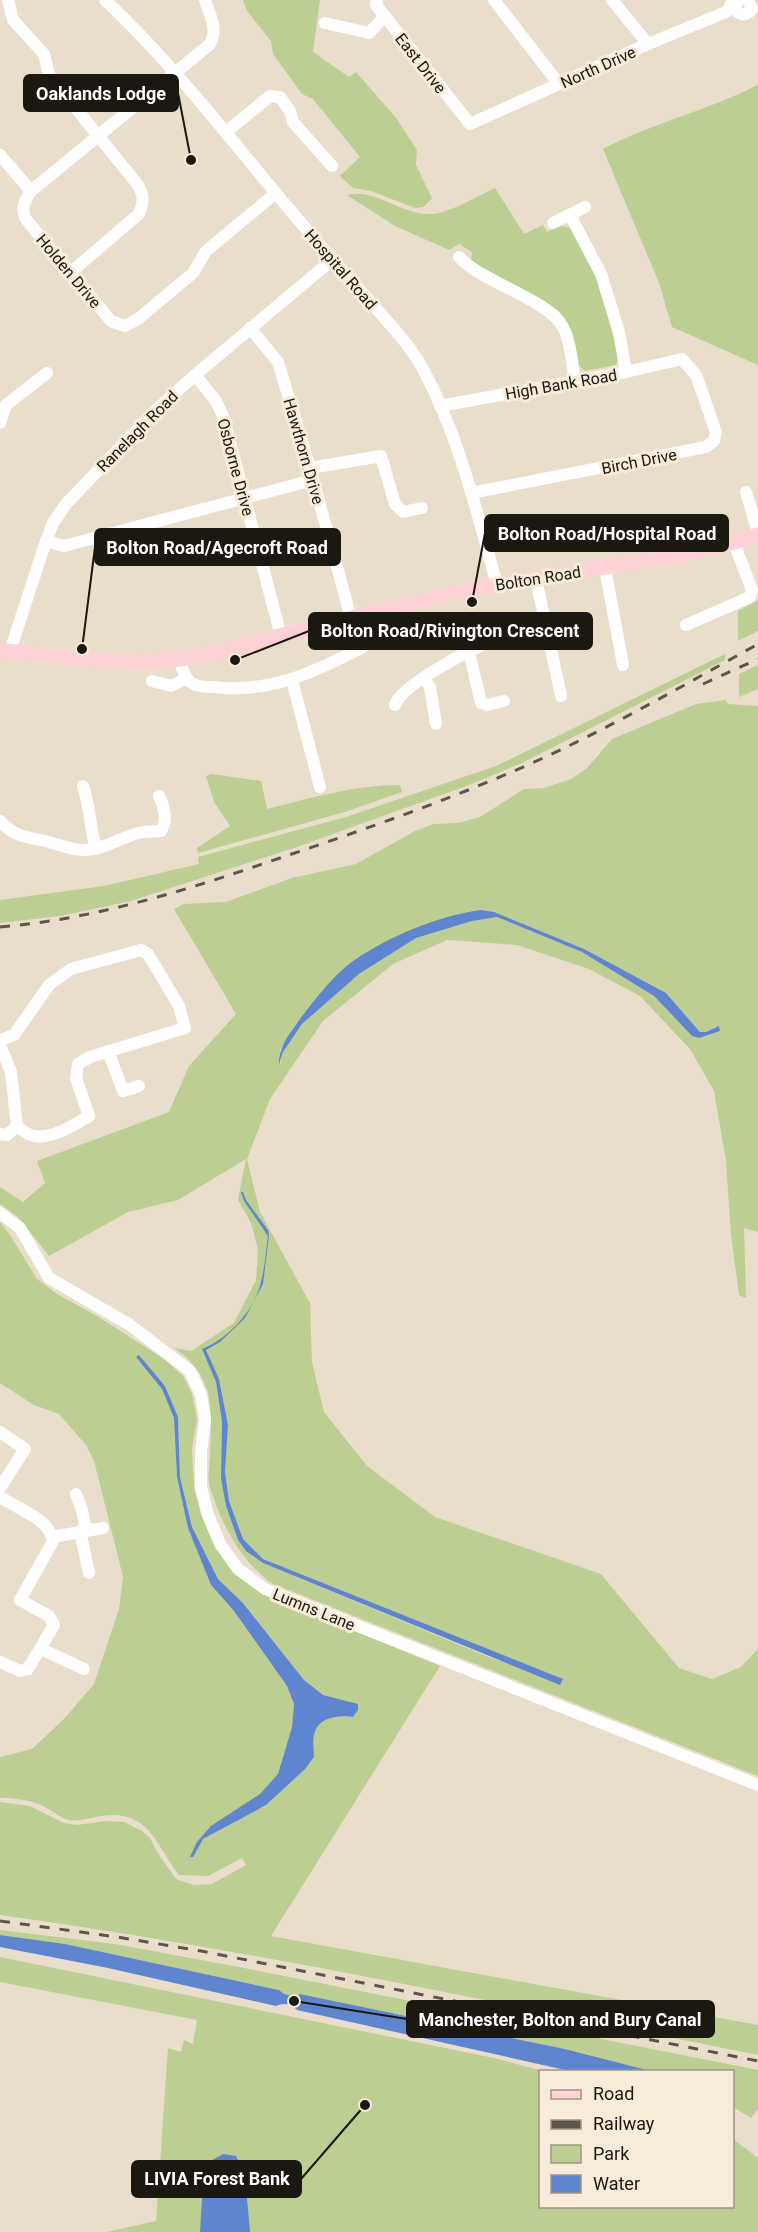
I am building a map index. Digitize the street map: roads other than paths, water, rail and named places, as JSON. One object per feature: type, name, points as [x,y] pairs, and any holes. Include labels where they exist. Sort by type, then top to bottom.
[{"type":"main road","name":"Bolton Road","points":[[5,650],[42,656],[120,661],[178,659],[497,585],[605,568],[734,543],[758,534]]},
{"type":"street","points":[[8,0],[14,21],[44,54],[49,75],[143,194],[144,203],[139,214],[71,272]]},
{"type":"street","name":"Hospital Road","points":[[105,0],[133,26],[226,132],[332,260],[406,342],[423,369],[440,406],[471,493],[497,585]]},
{"type":"street","points":[[0,155],[31,191],[209,45],[214,36],[205,0]]},
{"type":"street","name":"East Drive","points":[[377,0],[376,5],[470,124]]},
{"type":"street","points":[[494,0],[559,84]]},
{"type":"street","points":[[612,0],[648,44]]},
{"type":"street","points":[[733,4],[738,14],[746,15],[752,9],[748,0]]},
{"type":"street","name":"North Drive","points":[[470,124],[733,4]]},
{"type":"street","points":[[325,23],[369,33],[385,16]]},
{"type":"street","points":[[226,132],[270,96],[280,97],[290,111],[293,122],[332,166]]},
{"type":"street","name":"Holden Drive","points":[[31,191],[24,204],[23,212],[26,218],[111,321],[122,326],[131,324],[193,273],[206,250],[276,192]]},
{"type":"street","points":[[553,223],[585,207]]},
{"type":"street","points":[[570,215],[601,274],[619,332],[626,372]]},
{"type":"street","points":[[459,257],[470,269],[544,308],[558,319],[567,337],[575,381]]},
{"type":"street","name":"Ranelagh Road","points":[[5,650],[53,523],[66,504],[152,414],[332,260]]},
{"type":"street","name":"Hawthorn Drive","points":[[250,328],[278,362],[312,474],[351,618]]},
{"type":"street","name":"High Bank Road","points":[[440,406],[626,372],[682,359]]},
{"type":"street","name":"Birch Drive","points":[[471,493],[710,445],[714,441],[716,432],[696,375],[682,359]]},
{"type":"street","points":[[1,415],[6,405],[47,373]]},
{"type":"street","name":"Osborne Drive","points":[[195,375],[216,400],[223,416],[281,636]]},
{"type":"street","points":[[46,541],[64,546],[245,499],[312,474],[381,456],[395,504],[404,512],[422,508]]},
{"type":"street","points":[[746,492],[758,534]]},
{"type":"street","points":[[686,625],[750,597],[752,590],[734,543]]},
{"type":"street","points":[[605,568],[623,665]]},
{"type":"street","points":[[536,579],[561,696]]},
{"type":"street","points":[[178,659],[187,678],[196,685],[228,689],[261,687],[292,680],[361,648],[375,637],[383,625],[380,611]]},
{"type":"street","points":[[395,705],[397,699],[424,678],[469,652],[506,634],[546,626]]},
{"type":"street","points":[[469,652],[481,703],[487,705],[504,701]]},
{"type":"street","points":[[152,681],[171,686],[187,678]]},
{"type":"street","points":[[424,678],[430,687],[436,724]]},
{"type":"street","points":[[292,680],[320,788]]},
{"type":"street","points":[[88,790],[90,825],[96,849]]},
{"type":"street","points":[[2,828],[22,837],[69,848],[96,849],[109,846],[138,833],[161,831],[165,824],[159,796]]},
{"type":"street","points":[[0,1040],[14,1035],[48,985],[71,969],[141,950],[148,954],[173,995],[179,1006],[185,1028],[90,1057],[78,1064],[76,1078],[89,1116],[71,1127],[50,1134],[34,1136],[17,1126]]},
{"type":"street","points":[[0,1045],[11,1072],[17,1126]]},
{"type":"street","points":[[108,1051],[123,1091],[139,1086]]},
{"type":"street","points":[[0,1134],[7,1135],[17,1126]]},
{"type":"street","name":"Lumns Lane","points":[[0,1213],[20,1228],[50,1278],[130,1325],[190,1371],[201,1395],[205,1419],[201,1452],[201,1487],[208,1515],[220,1544],[238,1569],[256,1583],[265,1589],[758,1785]]},
{"type":"street","points":[[0,1432],[25,1449],[0,1488]]},
{"type":"street","points":[[76,1494],[82,1510],[89,1573]]},
{"type":"street","points":[[0,1497],[41,1520],[52,1537],[52,1543],[20,1600],[52,1620],[54,1625],[31,1666],[25,1671],[18,1671],[0,1662]]},
{"type":"street","points":[[52,1537],[103,1528]]},
{"type":"street","points":[[41,1648],[84,1669]]},
{"type":"water","points":[[481,910],[494,912],[584,949],[666,993],[700,1032],[706,1032],[719,1026],[720,1031],[699,1038],[692,1036],[654,996],[582,952],[497,917],[472,921],[416,938],[359,974],[302,1024],[283,1052],[279,1064],[283,1046],[296,1024],[325,988],[353,961],[382,943],[414,928],[448,917]]},
{"type":"water","points":[[241,1192],[268,1230],[269,1236],[263,1284],[245,1318],[220,1342],[206,1350],[219,1379],[228,1425],[225,1472],[229,1501],[243,1539],[263,1559],[563,1679],[560,1685],[263,1563],[246,1551],[238,1540],[226,1506],[221,1478],[222,1422],[216,1382],[202,1349],[221,1338],[239,1323],[258,1293],[261,1282],[268,1236],[244,1201]]},
{"type":"water","points":[[139,1355],[165,1386],[178,1417],[180,1477],[192,1527],[218,1579],[243,1603],[304,1680],[323,1695],[358,1704],[358,1710],[353,1717],[331,1718],[317,1727],[314,1738],[314,1757],[305,1769],[266,1805],[203,1839],[193,1857],[190,1857],[197,1842],[211,1826],[260,1794],[278,1774],[292,1727],[294,1704],[287,1686],[234,1611],[211,1585],[188,1528],[177,1477],[174,1418],[162,1389],[136,1357]]},
{"type":"water","points":[[0,1935],[65,1944],[279,1990],[295,1997],[300,1994],[565,2049],[647,2070],[566,2070],[297,2010],[287,2004],[276,2006],[108,1968],[0,1947]]},
{"type":"water","points":[[223,2154],[236,2156],[245,2175],[250,2232],[200,2232],[204,2165]]},
{"type":"railway","points":[[0,927],[71,917],[141,902],[243,870],[410,812],[476,787],[569,746],[758,644]]},
{"type":"railway","points":[[703,684],[758,659]]},
{"type":"railway","points":[[0,1921],[201,1951],[758,2061]]},
{"type":"place","name":"Oaklands Lodge","points":[[191,160]]},
{"type":"place","name":"Bolton Road/Hospital Road","points":[[472,602]]},
{"type":"place","name":"Bolton Road/Agecroft Road","points":[[82,649]]},
{"type":"place","name":"Bolton Road/Rivington Crescent","points":[[235,660]]},
{"type":"place","name":"Manchester, Bolton and Bury Canal","points":[[294,2001]]},
{"type":"place","name":"LIVIA Forest Bank","points":[[365,2105]]}]
